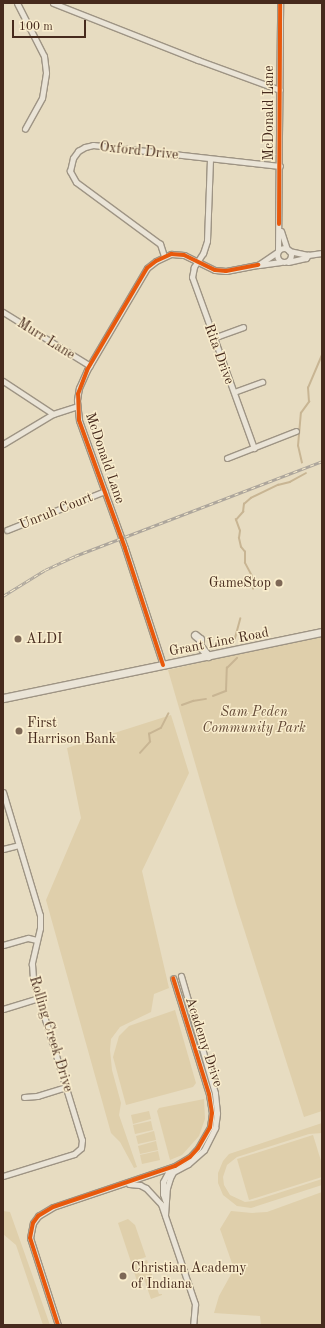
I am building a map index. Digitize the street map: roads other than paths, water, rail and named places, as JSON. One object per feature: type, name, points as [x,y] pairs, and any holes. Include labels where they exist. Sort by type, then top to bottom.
[{"type":"main road","name":"Grant Line Road","points":[[3,698],[322,632]]},
{"type":"main road","points":[[195,634],[200,638],[200,646],[208,656]]},
{"type":"street","points":[[17,3],[44,56],[46,74],[42,98],[25,129]]},
{"type":"street","points":[[53,3],[198,60],[280,90]]},
{"type":"street","name":"McDonald Lane","points":[[278,251],[280,166],[280,3]]},
{"type":"street","name":"Oxford Drive","points":[[164,256],[160,244],[76,182],[70,171],[73,158],[81,149],[93,145],[280,166]]},
{"type":"street","name":"Rita Drive","points":[[210,159],[207,241],[192,272],[193,283],[254,448]]},
{"type":"street","name":"McDonald Lane","points":[[279,224],[288,250]]},
{"type":"street","points":[[258,265],[282,248],[308,255],[322,253]]},
{"type":"street","points":[[288,250],[291,255],[288,262]]},
{"type":"street","points":[[278,251],[277,259],[281,262]]},
{"type":"street","points":[[164,256],[184,255],[215,270],[226,271],[258,265],[288,262],[306,258],[308,255]]},
{"type":"street","name":"McDonald Lane","points":[[163,665],[105,491],[79,420],[77,406],[79,388],[90,366],[147,268],[164,256]]},
{"type":"street","name":"Murr Lane","points":[[3,312],[90,366]]},
{"type":"street","points":[[213,338],[243,327]]},
{"type":"street","points":[[3,381],[54,414]]},
{"type":"street","points":[[234,392],[262,382]]},
{"type":"street","points":[[3,444],[54,414],[77,406]]},
{"type":"street","points":[[227,458],[296,431]]},
{"type":"street","name":"Unruh Court","points":[[7,530],[105,491]]},
{"type":"street","name":"Rolling Creek Drive","points":[[3,792],[40,915],[31,970],[38,998],[82,1140],[81,1148],[74,1154],[3,1176]]},
{"type":"street","points":[[3,849],[19,845]]},
{"type":"street","points":[[3,945],[28,938],[37,940]]},
{"type":"street","name":"Academy Drive","points":[[165,1215],[170,1178],[173,1172],[188,1164],[204,1150],[215,1128],[217,1113],[215,1093],[181,976]]},
{"type":"street","name":"Academy Drive","points":[[58,1325],[32,1247],[30,1230],[33,1223],[45,1210],[171,1168],[190,1157],[206,1136],[212,1113],[209,1094],[173,978]]},
{"type":"street","points":[[3,1009],[38,998]]},
{"type":"street","points":[[24,1096],[37,1096],[66,1087]]},
{"type":"street","points":[[166,1202],[163,1194],[163,1182],[171,1168]]},
{"type":"street","points":[[127,1183],[140,1185],[156,1197],[161,1204],[195,1304],[193,1325]]},
{"type":"street","points":[[156,1197],[161,1198],[163,1194]]},
{"type":"waterway","points":[[302,463],[298,446],[301,413],[309,402],[308,388],[322,355]]},
{"type":"waterway","points":[[253,589],[255,582],[245,563],[245,552],[241,547],[239,538],[240,531],[236,520],[243,512],[244,504],[251,498],[278,485],[290,482],[306,473]]},
{"type":"waterway","points":[[234,642],[240,619]]},
{"type":"waterway","points":[[213,696],[226,691],[227,668],[237,658]]},
{"type":"waterway","points":[[182,705],[193,701],[206,699]]},
{"type":"waterway","points":[[140,753],[150,742],[149,734],[161,728],[168,714]]},
{"type":"railway","points":[[3,596],[45,570],[75,556],[322,461]]},
{"type":"place","name":"GameStop","points":[[279,583]]},
{"type":"place","name":"ALDI","points":[[18,639]]},
{"type":"place","name":"First Harrison Bank","points":[[19,731]]},
{"type":"place","name":"Christian Academy of Indiana","points":[[123,1276]]},
{"type":"park label","name":"Sam Peden Community Park","points":[[254,720]]}]
